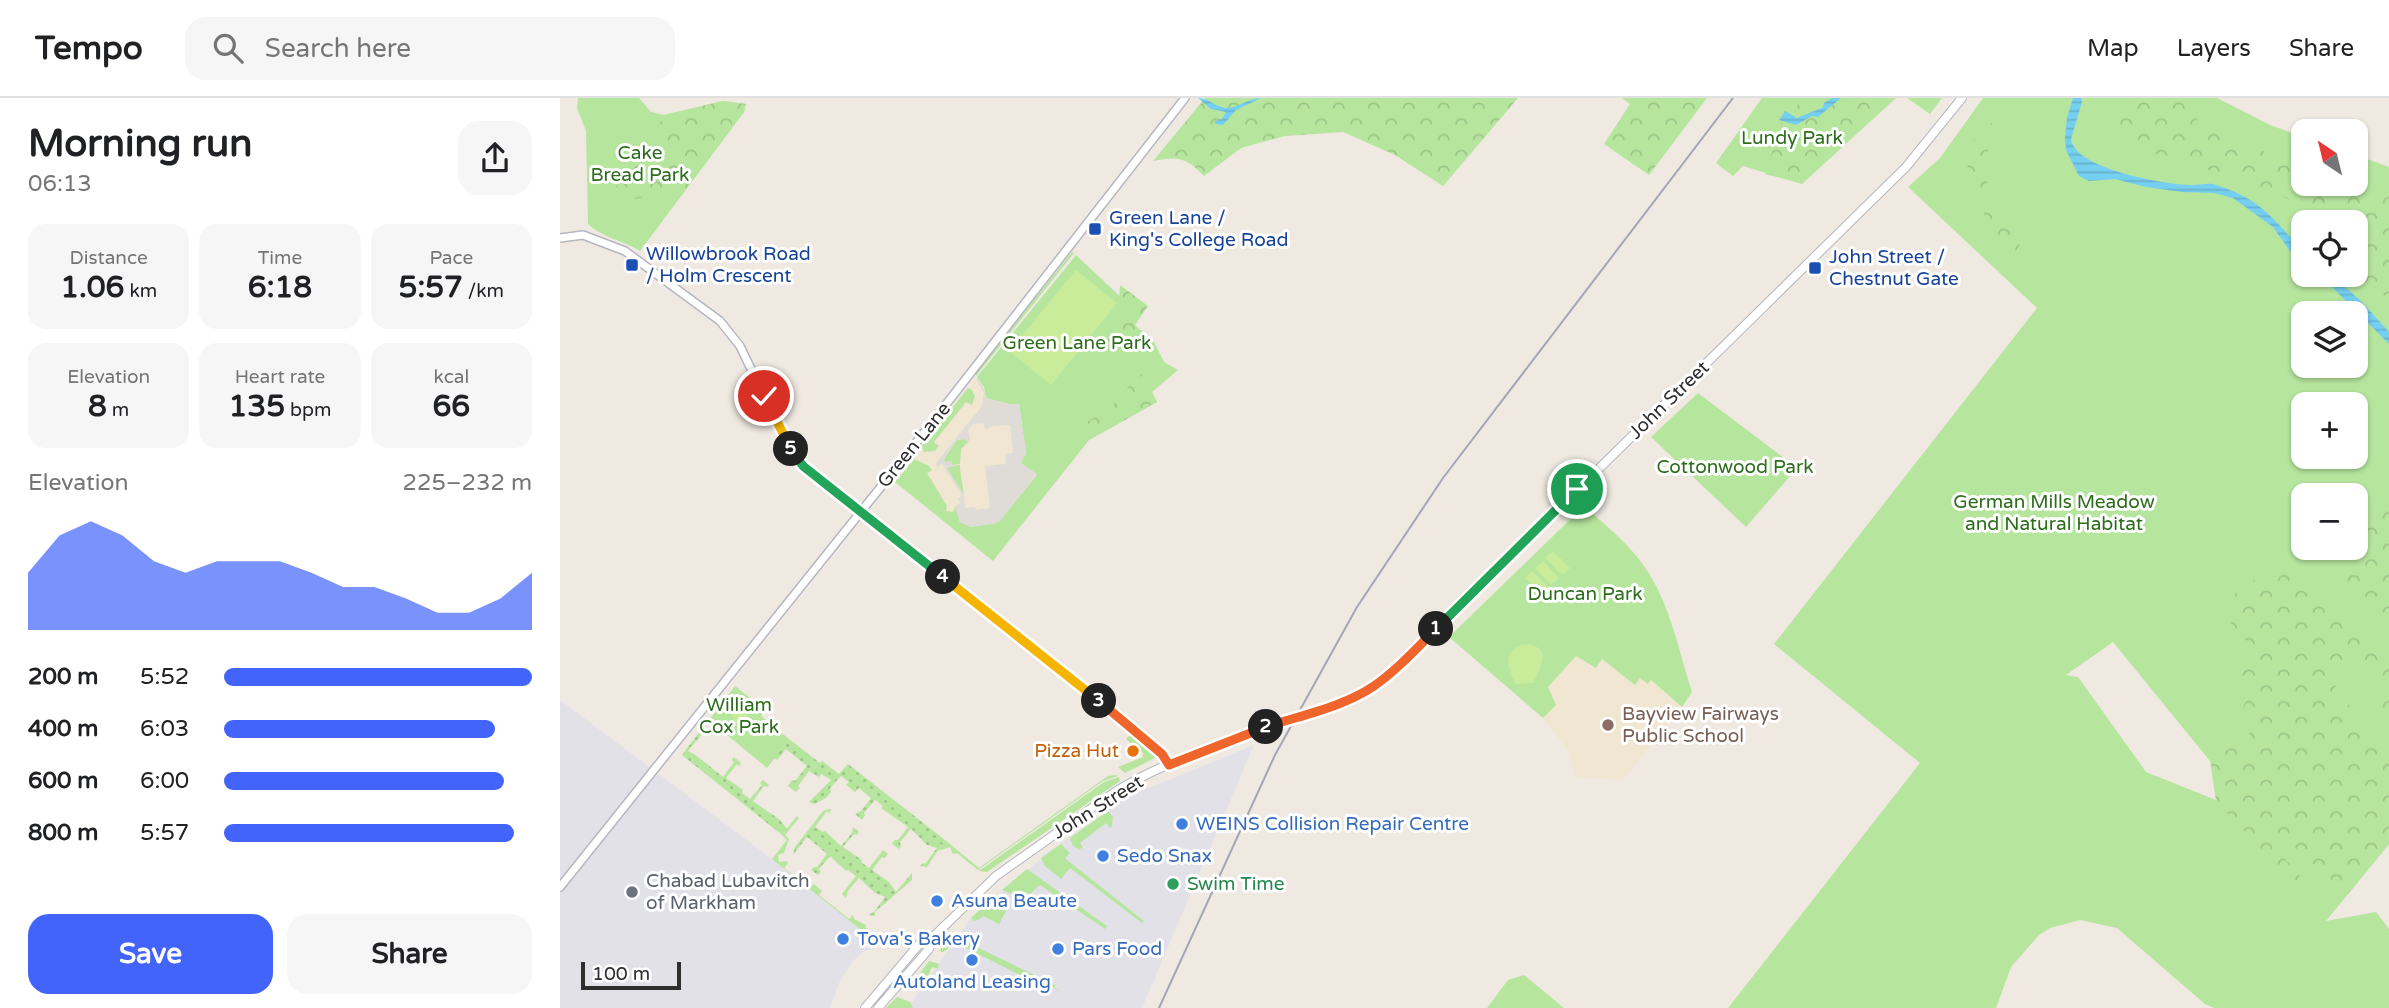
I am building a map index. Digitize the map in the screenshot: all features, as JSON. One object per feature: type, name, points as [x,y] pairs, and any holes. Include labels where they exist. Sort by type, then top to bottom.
[{"type":"main road","name":"John Street","points":[[865,1008],[921,942],[933,937],[1006,869],[1119,789],[1169,765],[1366,691],[1398,667],[1906,167],[1962,98]]},
{"type":"main road","name":"John Street","points":[[878,1008],[929,949],[933,937]]},
{"type":"street","name":"Green Lane","points":[[560,887],[860,512],[1185,98]]},
{"type":"street","points":[[560,238],[583,236],[620,248],[720,321],[740,346],[789,446],[803,466],[1131,727],[1162,754],[1169,765]]},
{"type":"shaded area","points":[[1002,346],[1089,440],[993,561],[895,482]]},
{"type":"shaded area","points":[[977,377],[983,387],[986,398],[1019,404],[1026,453],[1021,463],[1037,474],[1000,521],[971,527],[960,522],[955,507],[961,502],[957,499],[962,496],[942,464],[937,467],[936,463],[982,406],[984,392],[977,382]],"holes":[[[983,423],[986,430],[993,426],[1010,425],[1013,453],[1005,454],[1006,464],[985,466],[990,508],[965,508],[964,495],[947,468],[960,464],[952,465],[952,461],[945,462],[944,459],[957,440],[970,440],[968,430],[973,424]]]},
{"type":"shaded area","name":"Bayview Fairways Public School","points":[[1576,656],[1602,659],[1635,685],[1640,678],[1651,680],[1682,707],[1623,780],[1576,777],[1567,749],[1543,718],[1556,705],[1548,687]]},
{"type":"shaded area","points":[[560,700],[772,859],[871,938],[875,948],[864,951],[854,960],[839,983],[830,1008],[560,1008]]},
{"type":"shaded area","points":[[1254,745],[1142,1008],[908,1008],[971,918],[1051,850],[1127,797]]},
{"type":"green space","name":"Cake Bread Park","points":[[578,98],[639,98],[651,112],[664,115],[723,101],[746,104],[744,112],[640,251],[600,233],[588,224],[586,131],[577,108]]},
{"type":"green space","points":[[1205,98],[1518,98],[1443,186],[1395,155],[1343,132],[1285,136],[1241,148],[1204,176],[1192,165],[1181,160],[1153,161]]},
{"type":"green space","points":[[1622,98],[1707,98],[1649,175],[1604,144],[1630,104]]},
{"type":"green space","name":"Lundy Park","points":[[1762,98],[1896,98],[1802,184],[1743,166],[1733,176],[1716,163]]},
{"type":"green space","name":"Lundy Park","points":[[1805,98],[1891,98],[1801,183],[1765,174],[1783,119]]},
{"type":"green space","points":[[1907,98],[1942,98],[1930,114]]},
{"type":"green space","name":"German Mills Meadow and Natural Habitat","points":[[1983,98],[2217,98],[2291,133],[2291,196],[2368,196],[2368,159],[2389,167],[2389,844],[2326,921],[2376,912],[2389,929],[2389,1008],[2214,1008],[2205,1004],[2117,928],[2080,920],[2050,928],[2039,935],[2011,967],[1996,1008],[1728,1008],[1920,763],[1774,644],[2037,308],[1908,187],[1940,158]],"holes":[[[2113,642],[2210,761],[2216,800],[2146,772],[2078,677],[2066,675]]]},
{"type":"green space","points":[[2119,98],[2190,98],[2200,127],[2238,137],[2291,167],[2291,196],[2368,196],[2368,190],[2389,190],[2389,299],[2368,284],[2368,210],[2305,210],[2266,189],[2131,146],[2121,134]]},
{"type":"green space","points":[[723,101],[746,104],[744,112],[684,192],[634,199],[615,188],[640,154],[656,145],[664,115]]},
{"type":"green space","points":[[1993,122],[2001,129],[1986,155],[1987,182],[2000,219],[2021,243],[2014,254],[1976,200],[1967,168],[1969,152],[1976,136]]},
{"type":"green space","points":[[1072,252],[1074,253],[976,376],[976,373]]},
{"type":"green space","name":"Green Lane Park","points":[[1076,255],[1128,304],[1129,320],[1154,342],[1164,362],[1178,370],[1152,392],[1157,402],[1089,440],[993,561],[895,482],[914,459],[929,466],[932,470],[927,473],[947,506],[946,511],[953,512],[955,506],[960,522],[971,527],[999,521],[1037,475],[1021,463],[1026,453],[1019,404],[986,398],[984,387],[977,377]]},
{"type":"green space","points":[[1076,270],[1117,303],[1051,385],[1009,351]]},
{"type":"green space","points":[[1120,285],[1148,306],[1135,325],[1145,334],[1130,344],[1122,342],[1113,354],[1104,350],[1099,341],[1118,317]]},
{"type":"green space","points":[[1126,371],[1136,375],[1143,374],[1157,402],[1089,440],[1078,428],[1113,405],[1129,386],[1124,373]]},
{"type":"green space","points":[[968,388],[975,396],[972,405],[966,402],[934,442],[939,446],[935,451],[924,452],[921,447]]},
{"type":"green space","name":"Cottonwood Park","points":[[1698,393],[1797,468],[1746,527],[1651,437]]},
{"type":"green space","points":[[964,439],[968,442],[961,449],[960,464],[945,462],[944,459],[957,440]]},
{"type":"green space","points":[[960,465],[960,469],[964,495],[946,467]]},
{"type":"green space","points":[[2385,501],[2389,507],[2389,635],[2337,581],[2345,560],[2368,560],[2368,517]]},
{"type":"green space","name":"Duncan Park","points":[[1584,506],[1632,551],[1657,588],[1671,622],[1692,692],[1682,707],[1651,680],[1648,684],[1640,678],[1635,685],[1602,659],[1596,668],[1576,656],[1548,687],[1556,705],[1543,718],[1449,637]]},
{"type":"green space","points":[[1553,551],[1570,568],[1562,575],[1545,558]]},
{"type":"green space","points":[[1543,561],[1559,578],[1551,585],[1535,568]]},
{"type":"green space","points":[[2281,569],[2293,569],[2330,602],[2389,664],[2387,725],[2380,720],[2385,693],[2363,662],[2344,662],[2329,674],[2341,695],[2389,757],[2389,844],[2348,894],[2286,840],[2275,847],[2305,882],[2297,887],[2216,801],[2211,761],[2249,735],[2254,723],[2239,714],[2253,689],[2247,676],[2234,678],[2234,665],[2248,643],[2223,614],[2227,599],[2264,573],[2279,579]]},
{"type":"green space","points":[[1532,571],[1549,588],[1541,595],[1525,578]]},
{"type":"green space","points":[[1524,644],[1539,649],[1543,659],[1533,683],[1516,684],[1509,667],[1509,656]]},
{"type":"green space","name":"William Cox Park","points":[[735,686],[765,710],[761,716],[789,739],[767,768],[709,720]]},
{"type":"green space","points":[[742,704],[748,718],[736,724],[730,710]]},
{"type":"green space","points":[[700,731],[703,733],[688,751],[723,777],[734,762],[734,757],[741,763],[739,766],[737,764],[726,778],[743,790],[742,793],[750,799],[763,780],[769,785],[764,786],[753,801],[780,820],[787,829],[782,835],[682,755]]},
{"type":"green space","points":[[1131,734],[1152,752],[1155,758],[1125,773],[1118,767],[1143,757],[1143,753],[1126,739]]},
{"type":"green space","points":[[789,739],[839,774],[848,764],[945,840],[927,867],[920,866],[925,864],[937,848],[927,845],[911,829],[900,842],[899,849],[892,844],[908,827],[881,808],[883,806],[875,800],[864,813],[862,820],[855,814],[861,811],[871,798],[859,788],[855,792],[846,785],[849,782],[841,776],[830,788],[831,792],[826,798],[814,804],[809,802],[831,780],[809,771],[796,792],[788,786],[807,766],[786,749],[777,760],[774,758]]},
{"type":"green space","points":[[1108,776],[1118,776],[1103,781],[978,870],[957,853],[953,854],[950,847],[938,851],[945,840],[979,868]]},
{"type":"green space","points":[[1119,777],[1120,781],[987,872],[979,871],[1104,782]]},
{"type":"green space","points":[[831,809],[815,827],[825,831],[841,846],[852,833],[853,827],[859,832],[843,847],[869,868],[883,850],[888,854],[882,857],[872,870],[889,882],[896,892],[912,873],[912,880],[875,912],[875,916],[868,915],[874,912],[885,897],[875,893],[859,878],[848,891],[846,898],[842,894],[856,876],[846,871],[830,856],[819,869],[821,872],[818,875],[811,870],[817,867],[827,854],[807,837],[793,855],[795,847],[823,811]]},
{"type":"green space","points":[[1108,811],[1113,817],[1110,828],[1106,823],[1080,843],[1083,848],[1073,846],[1070,838]]},
{"type":"green space","points":[[797,816],[799,818],[785,835],[789,839],[784,853],[778,855],[779,862],[786,861],[788,863],[784,868],[810,888],[814,884],[822,891],[819,895],[849,919],[853,915],[854,919],[866,925],[871,938],[772,859],[787,840],[782,835]]},
{"type":"green space","points":[[1061,844],[1070,853],[1065,858],[1067,860],[1144,921],[1142,923],[1070,868],[1061,879],[1045,866],[1041,858]]},
{"type":"green space","points":[[1027,869],[1107,926],[1105,929],[1040,885],[1022,898],[1002,890]]},
{"type":"green space","points":[[993,898],[1007,909],[999,924],[983,916],[974,921],[971,918]]},
{"type":"green space","points":[[954,936],[1055,985],[1055,988],[1062,992],[1036,980],[1034,982],[956,943],[943,952],[939,951]]},
{"type":"green space","points":[[929,961],[939,964],[938,969],[932,967],[926,981],[932,984],[928,991],[921,986],[917,977]]},
{"type":"green space","points":[[1524,975],[1564,1008],[1487,1008],[1508,980]]},
{"type":"green space","points":[[897,997],[910,1002],[913,1008],[886,1008]]},
{"type":"water","points":[[1198,98],[1226,108],[1261,98],[1236,110],[1223,125],[1215,124],[1215,121],[1222,119],[1226,112],[1211,109]]},
{"type":"water","points":[[1832,98],[1841,98],[1818,117],[1812,116],[1796,125],[1779,120],[1785,111],[1797,118],[1824,107],[1824,103]]},
{"type":"water","points":[[2073,98],[2081,98],[2071,139],[2076,150],[2088,159],[2104,167],[2143,178],[2179,184],[2213,184],[2236,192],[2260,207],[2291,237],[2291,252],[2273,227],[2233,198],[2214,193],[2146,187],[2115,179],[2089,181],[2079,176],[2066,150],[2067,118]]},
{"type":"water","points":[[2332,287],[2345,287],[2361,301],[2346,301]]},
{"type":"water","points":[[2368,309],[2389,332],[2389,344],[2368,323]]},
{"type":"railway","points":[[1159,1008],[1275,755],[1357,607],[1443,478],[1733,98]]},
{"type":"place","name":"Green Lane / King's College Road","points":[[1095,229]]},
{"type":"place","name":"Willowbrook Road / Holm Crescent","points":[[632,265]]},
{"type":"place","name":"John Street / Chestnut Gate","points":[[1815,268]]},
{"type":"place","name":"Bayview Fairways Public School","points":[[1608,725]]},
{"type":"place","name":"Pizza Hut","points":[[1133,751]]},
{"type":"place","name":"WEINS Collision Repair Centre","points":[[1182,824]]},
{"type":"place","name":"Sedo Snax","points":[[1103,856]]},
{"type":"place","name":"Swim Time","points":[[1173,884]]},
{"type":"place","name":"Chabad Lubavitch of Markham","points":[[632,892]]},
{"type":"place","name":"Asuna Beaute","points":[[937,901]]},
{"type":"place","name":"Tova's Bakery","points":[[843,939]]},
{"type":"place","name":"Pars Food","points":[[1058,949]]},
{"type":"place","name":"Autoland Leasing","points":[[972,960]]},
{"type":"route","points":[[764,396],[789,446],[803,466],[1131,727],[1162,754],[1169,765],[1267,727],[1342,702],[1376,685],[1398,667],[1577,489]]}]
